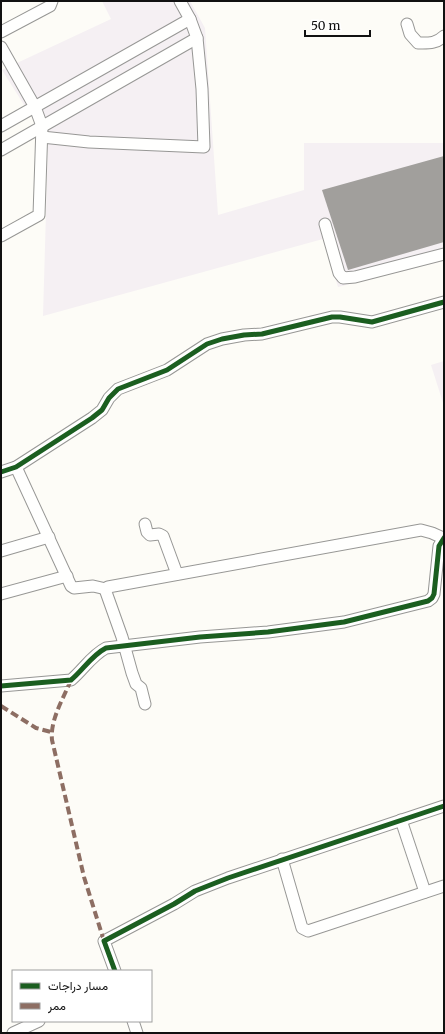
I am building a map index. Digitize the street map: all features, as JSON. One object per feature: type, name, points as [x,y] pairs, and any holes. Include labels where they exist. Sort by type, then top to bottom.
[{"type":"street","points":[[1,32],[50,6],[52,1]]},
{"type":"street","points":[[42,131],[89,142],[204,147],[202,89],[197,38],[190,19],[180,1]]},
{"type":"street","points":[[1,126],[190,19]]},
{"type":"street","points":[[407,24],[410,34],[418,43],[432,44],[444,36]]},
{"type":"street","points":[[1,150],[42,131],[197,38]]},
{"type":"street","points":[[1,47],[35,107],[42,131],[39,215],[1,236]]},
{"type":"street","points":[[326,224],[340,273],[343,278],[355,278],[444,254]]},
{"type":"street","points":[[1,472],[16,467],[92,418],[102,410],[109,398],[118,389],[167,370],[207,344],[222,339],[244,335],[262,334],[332,317],[372,322],[444,302]]},
{"type":"street","points":[[1,686],[70,680],[76,676],[100,651],[106,648],[268,632],[344,622],[428,601],[434,594],[439,546],[443,538],[421,530],[111,586],[106,589],[93,586],[74,588],[71,586],[16,467]]},
{"type":"street","points":[[145,524],[147,532],[150,535],[159,534],[163,536],[177,574]]},
{"type":"street","points":[[1,551],[49,537]]},
{"type":"street","points":[[1,594],[67,576]]},
{"type":"street","points":[[106,589],[136,684],[142,688],[145,704]]},
{"type":"street","points":[[115,970],[104,941],[174,904],[195,891],[282,859],[444,806]]},
{"type":"street","points":[[401,820],[425,892]]},
{"type":"street","points":[[282,859],[302,928],[304,930],[444,886]]},
{"type":"street","points":[[13,1033],[37,1022]]},
{"type":"street","points":[[133,1022],[137,1033]]},
{"type":"shaded area","points":[[102,1],[190,1],[205,28],[218,215],[304,190],[304,143],[444,143],[444,261],[338,287],[323,239],[43,316],[48,143],[2,70],[111,19]]},
{"type":"shaded area","points":[[444,361],[444,406],[431,365]]},
{"type":"building","points":[[444,156],[444,242],[348,270],[322,190]]},
{"type":"marked path","points":[[71,680],[55,717],[52,740],[84,877],[104,941]]},
{"type":"marked path","points":[[1,706],[36,728],[51,732]]},
{"type":"cycle path","points":[[1,472],[16,467],[92,418],[102,410],[109,398],[118,389],[167,370],[207,344],[222,339],[244,335],[262,334],[332,317],[372,322],[444,302]]},
{"type":"cycle path","points":[[1,686],[71,680],[96,655],[106,648],[200,637],[268,632],[344,622],[428,601],[434,594],[439,546],[444,538]]},
{"type":"cycle path","points":[[115,970],[104,941],[174,904],[195,891],[228,878],[444,806]]}]
